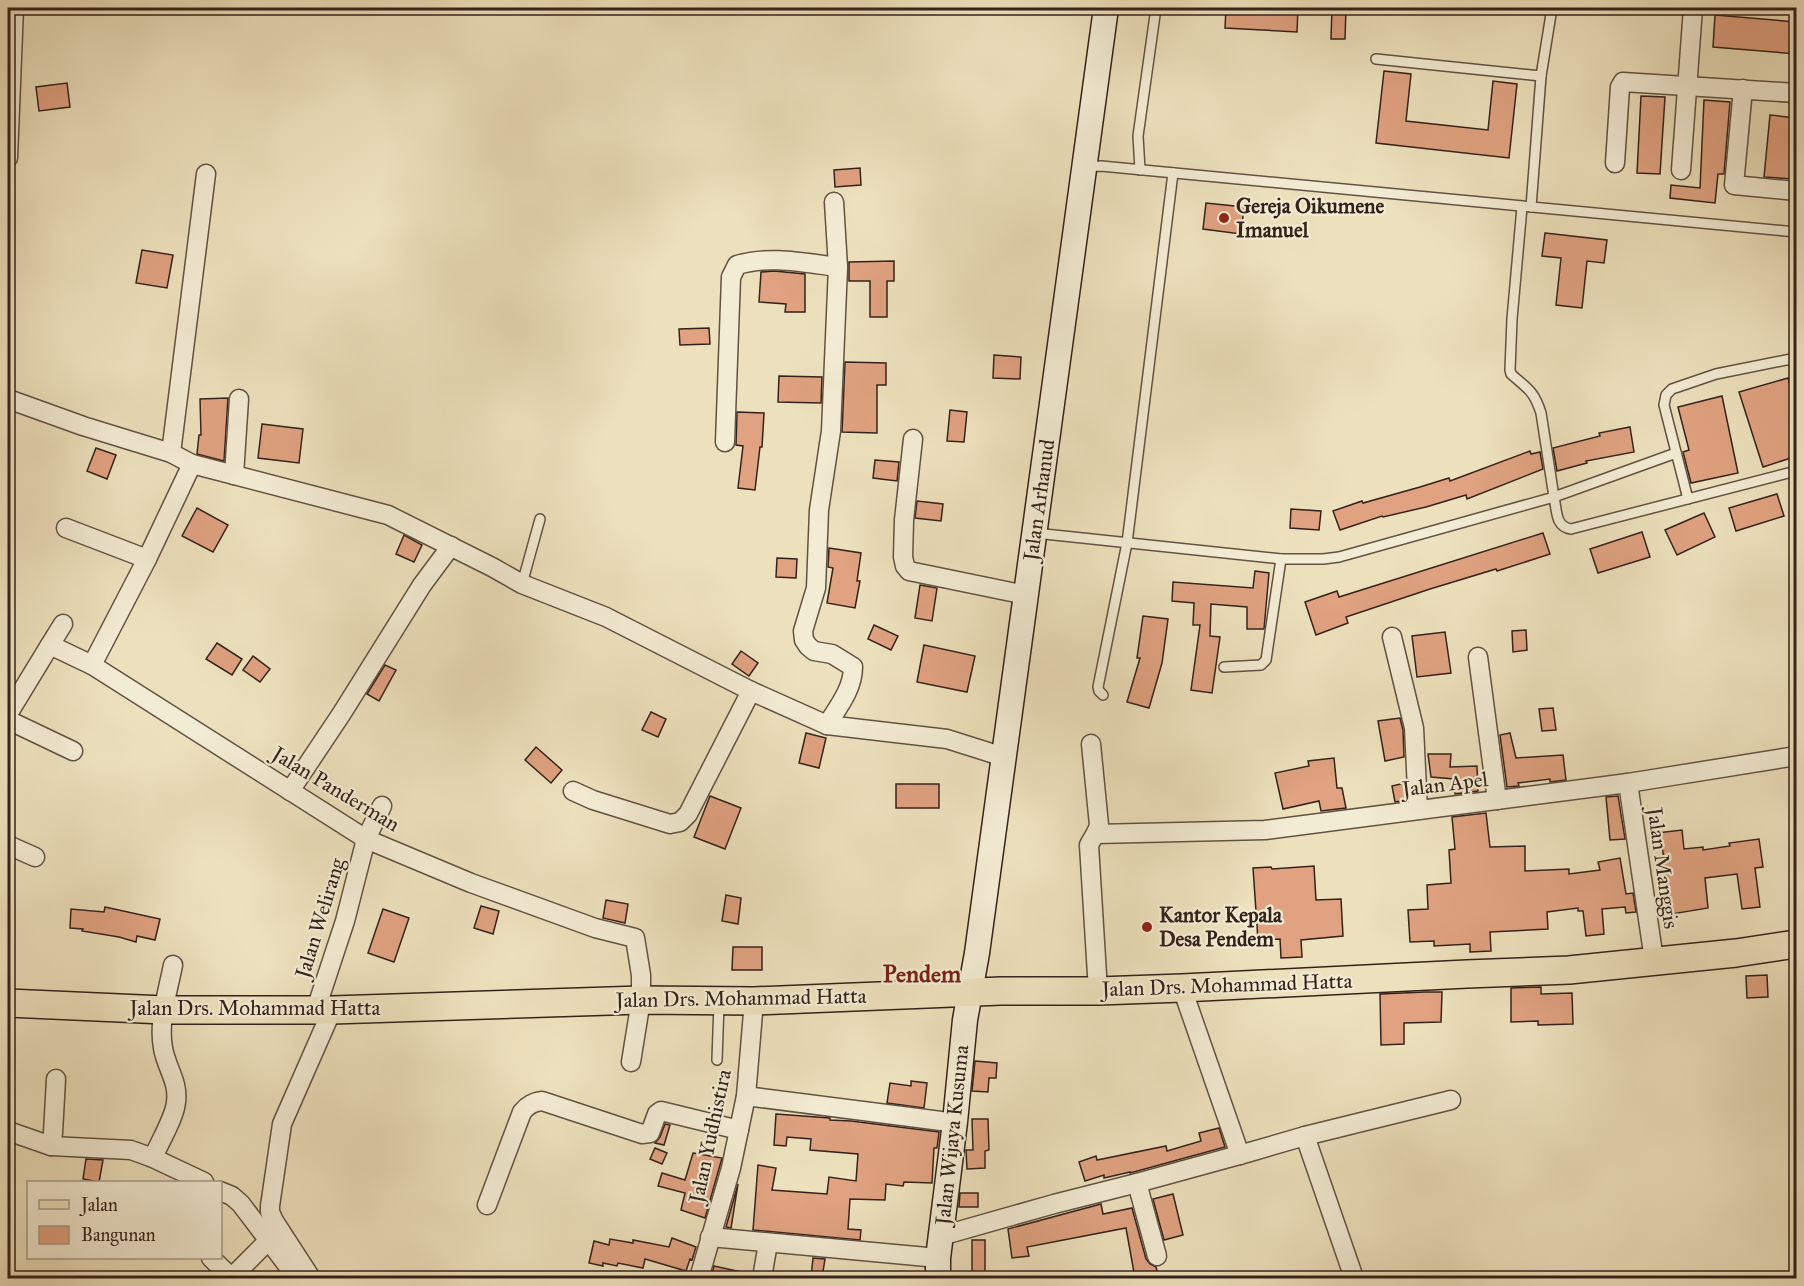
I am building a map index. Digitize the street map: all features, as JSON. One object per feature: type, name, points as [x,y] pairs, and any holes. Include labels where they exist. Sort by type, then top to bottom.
[{"type":"main road","name":"Jalan Drs. Mohammad Hatta","points":[[8,1003],[164,1010],[324,1010],[641,1000],[754,1001],[1001,991],[1098,991],[1569,970],[1736,953],[1797,944]]},
{"type":"street","points":[[8,158],[14,8]]},
{"type":"street","name":"Jalan Arhanud","points":[[969,993],[977,953],[1106,8]]},
{"type":"street","points":[[1681,170],[1693,8]]},
{"type":"street","points":[[1615,163],[1620,87],[1623,82],[1797,93]]},
{"type":"street","points":[[1743,90],[1734,185],[1797,191]]},
{"type":"street","points":[[171,453],[206,174]]},
{"type":"street","points":[[827,725],[846,695],[853,678],[853,667],[832,654],[814,651],[804,640],[803,631],[816,588],[819,510],[831,432],[838,267],[834,202]]},
{"type":"street","points":[[725,442],[731,277],[737,265],[753,260],[838,267]]},
{"type":"street","points":[[8,399],[83,426],[171,453],[192,464],[388,515],[522,584],[606,617],[751,691],[827,725],[947,740],[1004,758]]},
{"type":"street","points":[[234,475],[239,399]]},
{"type":"street","points":[[913,439],[904,520],[903,557],[905,566],[909,571],[1026,596]]},
{"type":"street","points":[[92,665],[147,559],[192,464]]},
{"type":"street","points":[[66,528],[147,559]]},
{"type":"street","points":[[290,790],[342,713],[422,585],[452,546]]},
{"type":"street","points":[[8,714],[63,624]]},
{"type":"street","points":[[1392,637],[1414,728],[1418,810]]},
{"type":"street","name":"Jalan Panderman","points":[[50,645],[92,665],[366,839],[471,883],[596,928],[635,938],[641,975],[641,1000]]},
{"type":"street","points":[[1478,657],[1497,800]]},
{"type":"street","points":[[573,791],[642,816],[670,824],[680,822],[688,814],[751,691]]},
{"type":"street","points":[[8,720],[74,751]]},
{"type":"street","points":[[1091,744],[1099,825],[1089,845],[1098,991]]},
{"type":"street","name":"Jalan Apel","points":[[1096,834],[1265,830],[1628,783],[1797,756]]},
{"type":"street","name":"Jalan Manggis","points":[[1628,783],[1654,960]]},
{"type":"street","name":"Jalan Welirang","points":[[265,1222],[270,1206],[282,1124],[324,1010],[366,839],[382,806]]},
{"type":"street","points":[[8,845],[35,857]]},
{"type":"street","points":[[156,1152],[176,1106],[177,1091],[162,1046],[164,1010],[173,965]]},
{"type":"street","points":[[1182,988],[1240,1155]]},
{"type":"street","name":"Jalan Wijaya Kusuma","points":[[939,1257],[969,993]]},
{"type":"street","points":[[631,1062],[641,1000]]},
{"type":"street","name":"Jalan Yudhistira","points":[[699,1278],[731,1168],[747,1096],[754,1001]]},
{"type":"street","points":[[52,1140],[56,1079]]},
{"type":"street","points":[[747,1096],[955,1122]]},
{"type":"street","points":[[710,1237],[939,1257],[1054,1204],[1305,1136],[1451,1100]]},
{"type":"street","points":[[487,1205],[522,1112],[534,1102],[542,1101],[642,1134],[650,1132],[657,1114],[661,1111],[738,1130]]},
{"type":"street","points":[[8,1131],[52,1140],[156,1152]]},
{"type":"street","points":[[1305,1136],[1354,1275]]},
{"type":"street","points":[[156,1152],[169,1175],[199,1181]]},
{"type":"street","points":[[1137,1183],[1157,1256]]},
{"type":"street","points":[[222,1192],[231,1196],[265,1222],[311,1278]]},
{"type":"street","points":[[265,1222],[268,1241],[297,1278]]},
{"type":"street","points":[[213,1259],[232,1278],[268,1241]]},
{"type":"street","points":[[762,1278],[768,1243]]},
{"type":"lane","points":[[1140,170],[1138,136],[1156,8]]},
{"type":"lane","points":[[1552,8],[1541,76],[1512,319],[1510,370],[1511,374],[1534,395],[1538,402],[1559,523],[1564,528],[1571,529],[1797,471]]},
{"type":"lane","points":[[1376,59],[1541,76]]},
{"type":"lane","points":[[1084,167],[1101,166],[1797,232]]},
{"type":"lane","points":[[1103,695],[1098,687],[1127,543],[1173,173]]},
{"type":"lane","points":[[1688,499],[1664,405],[1666,395],[1672,389],[1716,374],[1797,358]]},
{"type":"lane","points":[[1034,533],[1281,559],[1323,559],[1339,557],[1554,497],[1676,453]]},
{"type":"lane","points":[[522,584],[540,519]]},
{"type":"lane","points":[[1224,667],[1261,665],[1266,660],[1281,559]]},
{"type":"lane","points":[[717,1060],[719,1000]]},
{"type":"building","points":[[1226,8],[1298,8],[1297,32],[1225,28]]},
{"type":"building","points":[[1332,8],[1346,8],[1345,39],[1331,39]]},
{"type":"building","points":[[1715,15],[1797,22],[1797,54],[1713,47]]},
{"type":"building","points":[[1384,71],[1411,74],[1406,121],[1488,130],[1493,81],[1517,84],[1509,158],[1376,143]]},
{"type":"building","points":[[67,83],[70,107],[39,111],[36,87]]},
{"type":"building","points":[[1641,96],[1665,97],[1660,174],[1637,173]]},
{"type":"building","points":[[1704,100],[1730,102],[1724,174],[1718,174],[1715,203],[1670,198],[1671,185],[1700,188]]},
{"type":"building","points":[[1770,115],[1797,118],[1794,179],[1764,177]]},
{"type":"building","points":[[860,168],[861,185],[835,187],[834,170]]},
{"type":"building","name":"Gereja Oikumene Imanuel","points":[[1206,203],[1244,207],[1241,234],[1203,229]]},
{"type":"building","points":[[1545,233],[1607,240],[1604,263],[1587,261],[1582,308],[1556,305],[1561,258],[1542,256]]},
{"type":"building","points":[[142,250],[173,255],[167,288],[136,283]]},
{"type":"building","points":[[894,261],[894,281],[887,281],[887,317],[870,317],[870,281],[849,281],[849,262]]},
{"type":"building","points":[[761,272],[805,274],[805,312],[785,312],[786,304],[759,302]]},
{"type":"building","points":[[709,328],[710,344],[680,345],[679,329]]},
{"type":"building","points":[[994,355],[1021,357],[1020,379],[993,378]]},
{"type":"building","points":[[845,362],[886,363],[886,385],[877,385],[877,433],[842,432]]},
{"type":"building","points":[[779,376],[822,377],[821,403],[778,402]]},
{"type":"building","points":[[1788,378],[1797,411],[1797,456],[1763,467],[1739,392]]},
{"type":"building","points":[[1722,396],[1738,473],[1691,483],[1683,452],[1689,450],[1678,407]]},
{"type":"building","points":[[228,398],[224,461],[197,454],[199,435],[201,435],[200,399]]},
{"type":"building","points":[[950,410],[967,412],[964,442],[947,441]]},
{"type":"building","points":[[737,412],[764,413],[762,447],[760,447],[755,490],[738,488],[743,446],[736,445]]},
{"type":"building","points":[[262,424],[303,429],[299,463],[258,458]]},
{"type":"building","points":[[1630,427],[1634,452],[1586,461],[1587,463],[1557,471],[1553,448],[1600,436],[1599,433]]},
{"type":"building","points":[[96,448],[116,455],[107,479],[87,471]]},
{"type":"building","points":[[1530,451],[1531,454],[1540,452],[1543,469],[1467,499],[1466,495],[1426,507],[1382,516],[1340,530],[1333,511],[1449,478],[1450,481]]},
{"type":"building","points":[[875,460],[899,462],[897,481],[873,478]]},
{"type":"building","points":[[1777,494],[1784,516],[1736,531],[1729,508]]},
{"type":"building","points":[[917,501],[943,504],[941,521],[915,518]]},
{"type":"building","points":[[197,508],[228,525],[213,552],[182,536]]},
{"type":"building","points":[[1291,509],[1321,511],[1319,530],[1290,528]]},
{"type":"building","points":[[1704,513],[1715,537],[1677,555],[1665,530]]},
{"type":"building","points":[[1642,532],[1650,557],[1598,573],[1590,549]]},
{"type":"building","points":[[1543,533],[1550,554],[1430,589],[1346,617],[1348,623],[1316,635],[1305,602],[1337,591],[1339,597]]},
{"type":"building","points":[[404,535],[422,545],[414,562],[396,554]]},
{"type":"building","points":[[829,548],[861,553],[857,581],[860,581],[855,608],[827,603],[833,568],[828,567]]},
{"type":"building","points":[[777,558],[797,559],[796,578],[776,577]]},
{"type":"building","points":[[1255,571],[1269,573],[1264,629],[1247,629],[1247,607],[1211,604],[1210,636],[1220,637],[1212,693],[1191,690],[1200,625],[1193,625],[1194,603],[1172,601],[1173,582],[1253,588]]},
{"type":"building","points":[[920,585],[937,588],[932,621],[915,618]]},
{"type":"building","points":[[1143,616],[1168,619],[1162,663],[1149,708],[1127,702],[1140,658],[1137,658]]},
{"type":"building","points":[[874,625],[898,636],[891,650],[868,639]]},
{"type":"building","points":[[1526,630],[1527,650],[1513,652],[1512,631]]},
{"type":"building","points":[[1445,632],[1451,673],[1417,677],[1412,636]]},
{"type":"building","points":[[217,643],[242,659],[232,675],[206,659]]},
{"type":"building","points":[[924,645],[975,656],[967,692],[917,682]]},
{"type":"building","points":[[741,651],[758,663],[749,676],[732,664]]},
{"type":"building","points":[[253,656],[270,669],[260,682],[243,670]]},
{"type":"building","points":[[385,665],[396,670],[379,701],[367,694]]},
{"type":"building","points":[[1553,708],[1556,730],[1542,731],[1539,709]]},
{"type":"building","points":[[651,712],[666,719],[658,737],[642,730]]},
{"type":"building","points":[[1400,718],[1404,757],[1385,761],[1378,721]]},
{"type":"building","points":[[806,733],[826,738],[819,768],[799,763]]},
{"type":"building","points":[[1510,733],[1516,758],[1563,755],[1566,780],[1550,782],[1550,779],[1518,783],[1519,786],[1507,787],[1500,735]]},
{"type":"building","points":[[536,747],[562,770],[551,783],[525,760]]},
{"type":"building","points":[[1428,754],[1451,754],[1450,767],[1477,766],[1478,791],[1455,794],[1454,779],[1431,777]]},
{"type":"building","points":[[1334,758],[1337,788],[1342,788],[1346,808],[1321,811],[1319,801],[1283,809],[1275,773],[1309,766],[1308,761]]},
{"type":"building","points":[[1405,783],[1406,800],[1395,802],[1392,786]]},
{"type":"building","points":[[896,784],[939,784],[939,808],[896,808]]},
{"type":"building","points":[[710,796],[741,808],[725,849],[694,837]]},
{"type":"building","points":[[1618,796],[1625,839],[1610,840],[1606,797]]},
{"type":"building","points":[[1486,813],[1490,847],[1525,846],[1525,871],[1569,869],[1569,874],[1600,870],[1598,862],[1620,858],[1626,894],[1633,893],[1636,912],[1626,913],[1625,907],[1602,909],[1604,934],[1586,936],[1583,911],[1578,911],[1578,908],[1547,912],[1548,929],[1490,932],[1491,951],[1470,952],[1470,944],[1434,946],[1434,941],[1410,942],[1408,910],[1428,909],[1427,885],[1451,883],[1449,850],[1455,849],[1452,817]]},
{"type":"building","points":[[1682,830],[1684,849],[1703,847],[1703,850],[1730,846],[1729,843],[1759,839],[1763,867],[1755,868],[1760,907],[1742,909],[1737,874],[1705,878],[1708,908],[1672,914],[1662,846],[1658,847],[1657,833]]},
{"type":"building","points":[[1314,866],[1316,900],[1341,899],[1343,936],[1301,940],[1302,957],[1281,958],[1280,939],[1258,940],[1253,868]]},
{"type":"building","points":[[726,895],[741,898],[738,924],[722,921]]},
{"type":"building","points":[[606,900],[628,904],[625,923],[603,918]]},
{"type":"building","points":[[481,906],[499,911],[493,934],[474,928]]},
{"type":"building","points":[[105,907],[160,919],[155,940],[137,936],[136,942],[70,928],[71,909],[104,912]]},
{"type":"building","points":[[383,909],[409,918],[394,962],[368,953]]},
{"type":"building","points":[[733,947],[762,947],[762,970],[732,970]]},
{"type":"building","points":[[1767,975],[1768,997],[1747,998],[1746,976]]},
{"type":"building","points":[[1541,987],[1541,994],[1572,993],[1573,1024],[1538,1025],[1538,1021],[1511,1022],[1511,988]]},
{"type":"building","points":[[1442,992],[1441,1022],[1404,1023],[1404,1044],[1381,1045],[1380,994]]},
{"type":"building","points":[[975,1061],[997,1063],[996,1078],[989,1078],[988,1092],[972,1091]]},
{"type":"building","points":[[911,1081],[927,1083],[924,1108],[887,1103],[890,1083],[911,1086]]},
{"type":"building","points":[[776,1114],[830,1118],[830,1120],[939,1132],[937,1148],[934,1148],[932,1183],[904,1182],[903,1186],[886,1184],[885,1200],[850,1199],[848,1229],[861,1230],[860,1240],[753,1230],[758,1165],[776,1168],[772,1190],[827,1194],[829,1177],[856,1181],[858,1154],[810,1150],[811,1139],[787,1137],[786,1146],[774,1145]]},
{"type":"building","points":[[972,1119],[988,1119],[989,1150],[985,1151],[985,1168],[967,1169],[966,1150],[973,1150]]},
{"type":"building","points":[[665,1124],[670,1125],[664,1145],[655,1143],[660,1137]]},
{"type":"building","points":[[1219,1128],[1225,1147],[1130,1173],[1104,1178],[1104,1175],[1085,1181],[1079,1162],[1096,1156],[1097,1160],[1166,1146],[1167,1151],[1201,1141],[1199,1133]]},
{"type":"building","points":[[655,1148],[667,1153],[662,1164],[650,1159]]},
{"type":"building","points":[[693,1153],[722,1158],[705,1218],[681,1210],[685,1193],[658,1186],[662,1173],[685,1180]]},
{"type":"building","points":[[86,1159],[103,1160],[99,1181],[83,1179]]},
{"type":"building","points":[[738,1184],[731,1228],[726,1227]]},
{"type":"building","points":[[960,1193],[978,1193],[978,1207],[959,1207]]},
{"type":"building","points":[[1173,1194],[1183,1235],[1164,1240],[1153,1199]]},
{"type":"building","points":[[1101,1204],[1103,1214],[1132,1208],[1146,1259],[1156,1267],[1159,1278],[1135,1278],[1126,1228],[1027,1247],[1029,1256],[1012,1258],[1008,1229]]},
{"type":"building","points":[[672,1238],[696,1247],[686,1271],[645,1259],[643,1268],[618,1263],[617,1266],[603,1263],[603,1266],[589,1263],[594,1241],[609,1245],[610,1239],[633,1243],[633,1240],[669,1247]]},
{"type":"building","points":[[972,1240],[985,1240],[985,1274],[972,1273]]},
{"type":"building","points":[[813,1258],[825,1259],[822,1278],[811,1278]]},
{"type":"building","points":[[714,1266],[746,1273],[745,1278],[711,1278]]},
{"type":"place","name":"Gereja Oikumene Imanuel","points":[[1224,218]]},
{"type":"place","name":"Kantor Kepala Desa Pendem","points":[[1147,927]]},
{"type":"district","name":"Pendem","points":[[922,974]]}]
